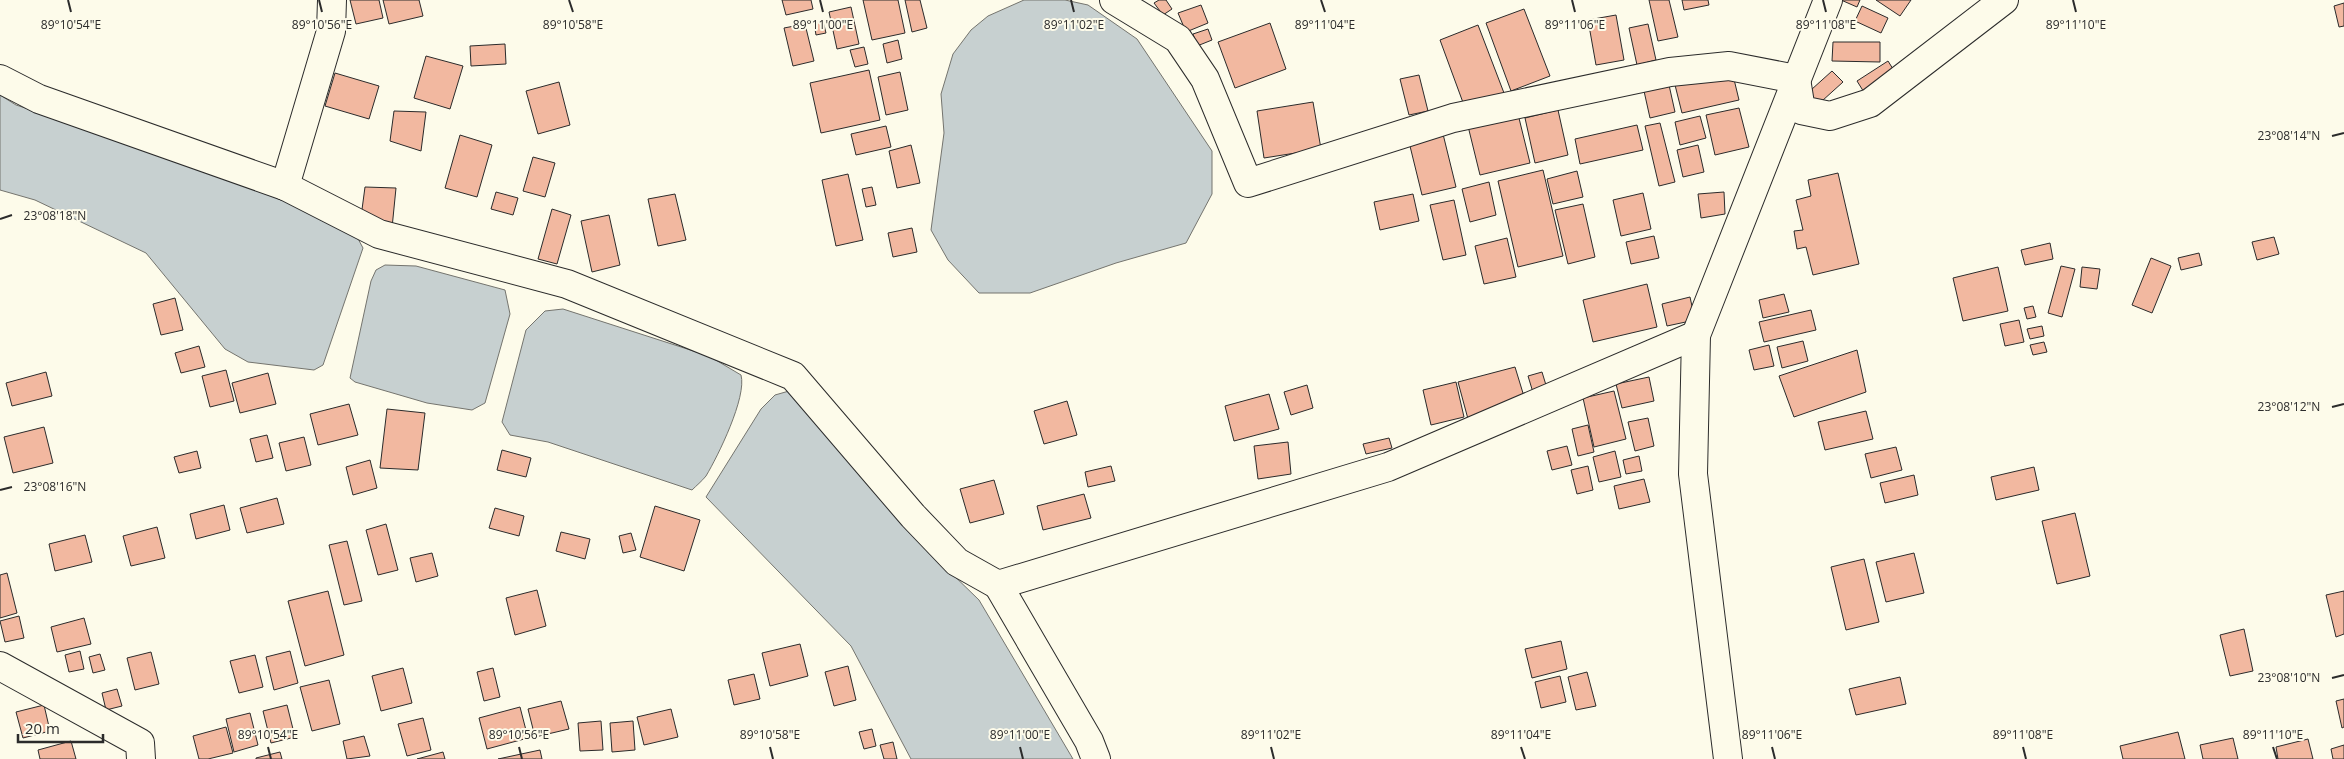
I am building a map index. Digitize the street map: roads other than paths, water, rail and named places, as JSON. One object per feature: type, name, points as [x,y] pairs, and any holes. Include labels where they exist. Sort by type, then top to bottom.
[{"type":"street","points":[[285,186],[331,31],[332,0]]},
{"type":"street","points":[[1114,0],[1178,39],[1205,79],[1248,183],[1453,118],[1670,72],[1729,66],[1796,79]]},
{"type":"street","points":[[1728,759],[1693,474],[1696,335],[1828,0]]},
{"type":"street","points":[[1796,79],[1801,110],[1830,116],[1870,103],[2004,0]]},
{"type":"street","points":[[0,80],[39,99],[285,186],[379,234],[567,284],[793,376],[912,516],[956,562],[998,585],[1089,741],[1096,759]]},
{"type":"street","points":[[998,585],[1388,467],[1696,335]]},
{"type":"street","points":[[0,666],[140,743],[141,759]]}]
